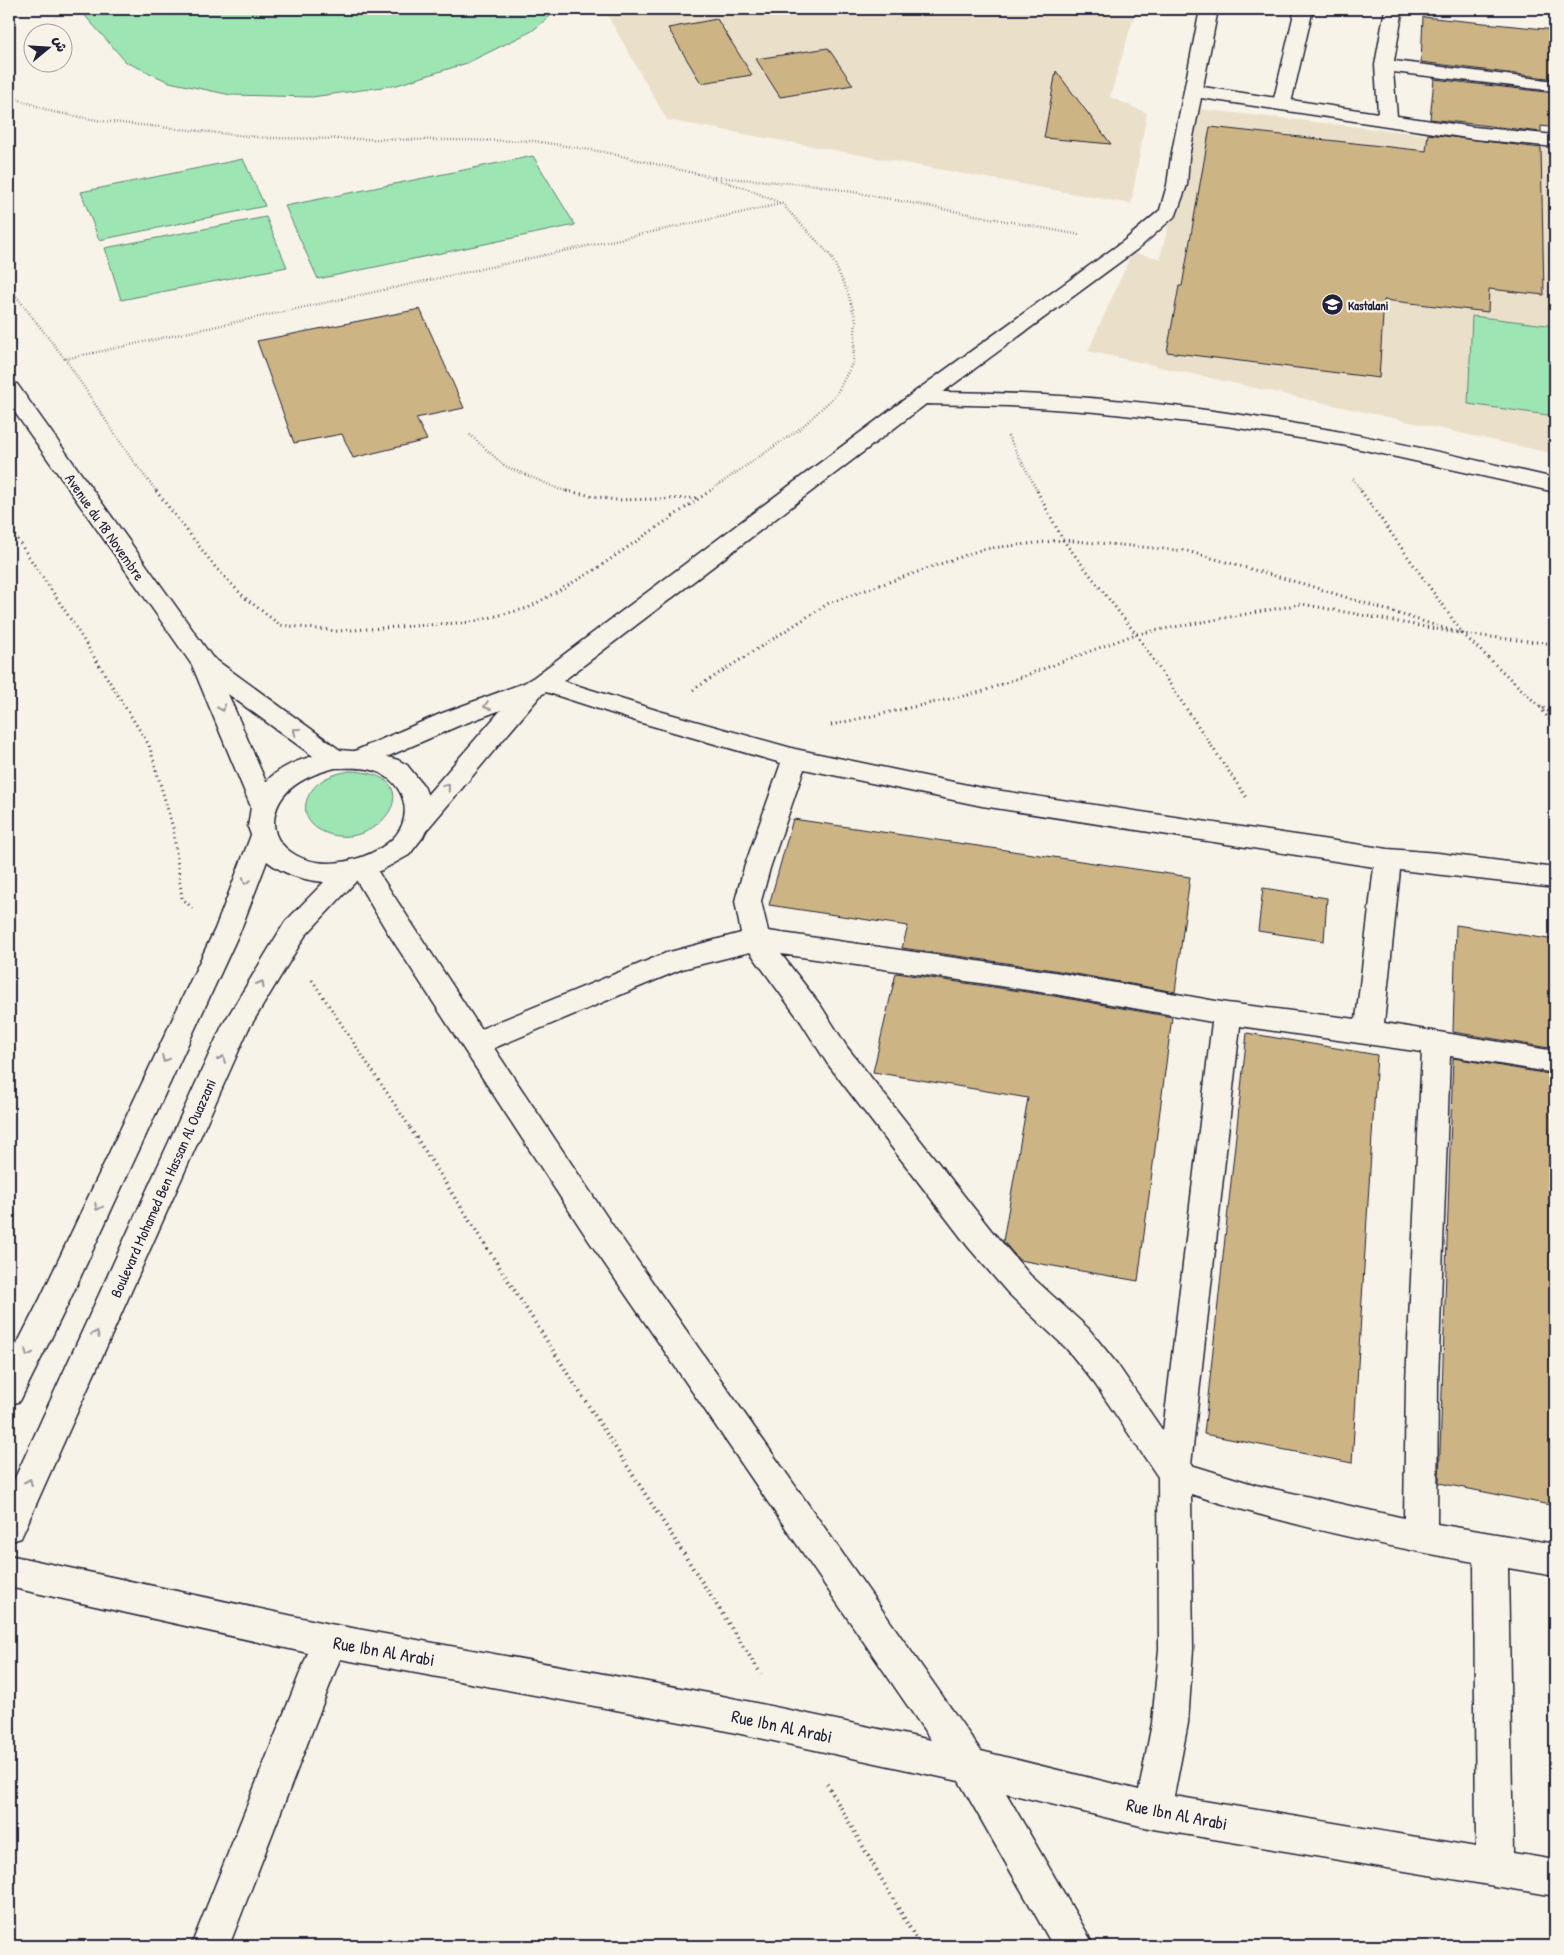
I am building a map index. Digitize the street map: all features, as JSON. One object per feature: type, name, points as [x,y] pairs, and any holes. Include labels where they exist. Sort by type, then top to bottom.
[{"type":"street","points":[[1209,9],[1180,157],[1177,184],[1169,211],[1132,244],[921,398],[538,686],[416,824],[410,836],[396,850],[377,862],[356,869],[312,871],[295,866],[281,858],[269,848],[263,836],[260,822],[264,806],[278,785],[304,768],[347,759],[538,686],[795,758],[982,797],[1388,859],[1438,863],[1555,878]]},
{"type":"street","points":[[1282,103],[1304,9]]},
{"type":"street","points":[[1388,118],[1384,65],[1394,9]]},
{"type":"street","points":[[1384,65],[1555,86]]},
{"type":"street","points":[[1194,91],[1388,118],[1474,133],[1555,141]]},
{"type":"street","name":"Avenue du 18 Novembre","points":[[9,389],[203,663],[264,806]]},
{"type":"street","points":[[921,398],[988,398],[1088,404],[1260,425],[1323,435],[1555,485]]},
{"type":"street","name":"Avenue du 18 Novembre","points":[[203,663],[347,759]]},
{"type":"street","points":[[795,758],[757,868],[748,901],[756,940],[811,1014],[837,1055],[980,1239],[1019,1284],[1077,1338],[1106,1374],[1174,1474],[1256,1500],[1420,1537],[1555,1560]]},
{"type":"street","points":[[347,759],[382,764],[401,774],[414,788],[419,806],[416,824]]},
{"type":"street","points":[[9,1391],[52,1306],[228,929],[263,836]]},
{"type":"street","points":[[1369,1032],[1388,859]]},
{"type":"street","points":[[356,869],[600,1232],[970,1766],[1074,1946]]},
{"type":"street","name":"Boulevard Mohamed Ben Hassan Al Ouazzani","points":[[9,1526],[236,1026],[288,944],[295,929],[356,869]]},
{"type":"street","points":[[475,1044],[676,960],[756,940],[1054,983],[1227,1014],[1369,1032],[1555,1062]]},
{"type":"street","points":[[1153,1811],[1170,1723],[1176,1650],[1174,1474],[1227,1014]]},
{"type":"street","points":[[1420,1537],[1422,1381],[1436,1044]]},
{"type":"street","points":[[1491,1549],[1495,1868]]},
{"type":"street","name":"Rue Ibn Al Arabi","points":[[9,1571],[330,1641],[708,1710],[970,1766],[1153,1811],[1555,1878]]},
{"type":"street","points":[[210,1946],[330,1641]]},
{"type":"path","points":[[9,96],[53,112],[102,121],[267,138],[534,141],[604,152],[708,176],[748,189],[782,204],[831,256],[848,293],[856,320],[856,339],[853,362],[836,395],[801,428],[593,571],[528,608],[472,622],[383,630],[337,631],[280,625],[244,596],[216,568],[133,461],[65,359],[9,287]]},
{"type":"path","points":[[9,100],[19,101]]},
{"type":"path","points":[[708,176],[816,185],[1132,244]]},
{"type":"path","points":[[65,359],[782,204]]},
{"type":"path","points":[[988,398],[1063,540],[1136,634],[1277,843]]},
{"type":"path","points":[[470,434],[505,466],[559,489],[615,500],[700,498]]},
{"type":"path","points":[[1323,435],[1463,634],[1538,705],[1555,727]]},
{"type":"path","points":[[9,527],[66,612],[149,745],[173,828],[182,898],[202,918],[228,929]]},
{"type":"path","points":[[651,717],[828,603],[983,549],[1063,540],[1187,550],[1307,584],[1463,634]]},
{"type":"path","points":[[826,727],[981,692],[1136,634],[1302,604],[1463,634],[1555,644]]},
{"type":"path","points":[[1538,705],[1555,715]]},
{"type":"path","points":[[288,944],[386,1090],[797,1730],[920,1946]]},
{"type":"shaded area","points":[[604,9],[1136,9],[1110,97],[1147,113],[1131,204],[667,120]]},
{"type":"shaded area","name":"Kastalani","points":[[1199,109],[1555,149],[1555,454],[1088,351],[1132,253],[1160,258]]},
{"type":"green space","points":[[79,9],[559,9],[532,31],[467,63],[397,85],[312,97],[231,95],[169,82],[126,62]]},
{"type":"green space","points":[[533,156],[575,225],[318,279],[285,206]]},
{"type":"green space","points":[[243,159],[265,206],[99,240],[81,192]]},
{"type":"green space","points":[[266,217],[287,267],[121,300],[105,248]]},
{"type":"green space","points":[[1472,316],[1555,326],[1555,416],[1468,404]]},
{"type":"green space","points":[[349,771],[376,775],[390,786],[394,799],[388,813],[376,826],[359,834],[339,836],[318,829],[311,824],[307,817],[306,804],[308,797],[312,790],[323,780]]},
{"type":"building","points":[[1423,17],[1555,30],[1555,79],[1421,62]]},
{"type":"building","points":[[717,19],[752,75],[701,83],[668,28]]},
{"type":"building","points":[[828,48],[853,85],[780,97],[756,59]]},
{"type":"building","points":[[1056,71],[1111,144],[1044,138]]},
{"type":"building","points":[[1434,79],[1555,93],[1555,128],[1541,126],[1541,132],[1430,119]]},
{"type":"building","name":"Kastalani","points":[[1210,127],[1426,151],[1428,134],[1541,148],[1544,295],[1489,289],[1488,312],[1384,300],[1379,378],[1167,352],[1179,286],[1182,286]]},
{"type":"building","points":[[420,309],[464,408],[416,418],[427,440],[353,458],[342,434],[294,443],[257,341]]},
{"type":"building","points":[[793,819],[1190,877],[1175,992],[1054,970],[902,948],[908,926],[769,905]]},
{"type":"building","points":[[1263,888],[1327,898],[1324,941],[1258,931]]},
{"type":"building","points":[[1456,925],[1555,940],[1555,1049],[1453,1032]]},
{"type":"building","points":[[896,973],[1054,996],[1172,1017],[1138,1281],[1019,1260],[1003,1241],[1028,1098],[873,1072]]},
{"type":"building","points":[[1247,1033],[1377,1055],[1352,1463],[1204,1434]]},
{"type":"building","points":[[1453,1058],[1555,1075],[1555,1506],[1439,1483]]},
{"type":"place","name":"Kastalani","points":[[1332,305]]}]
